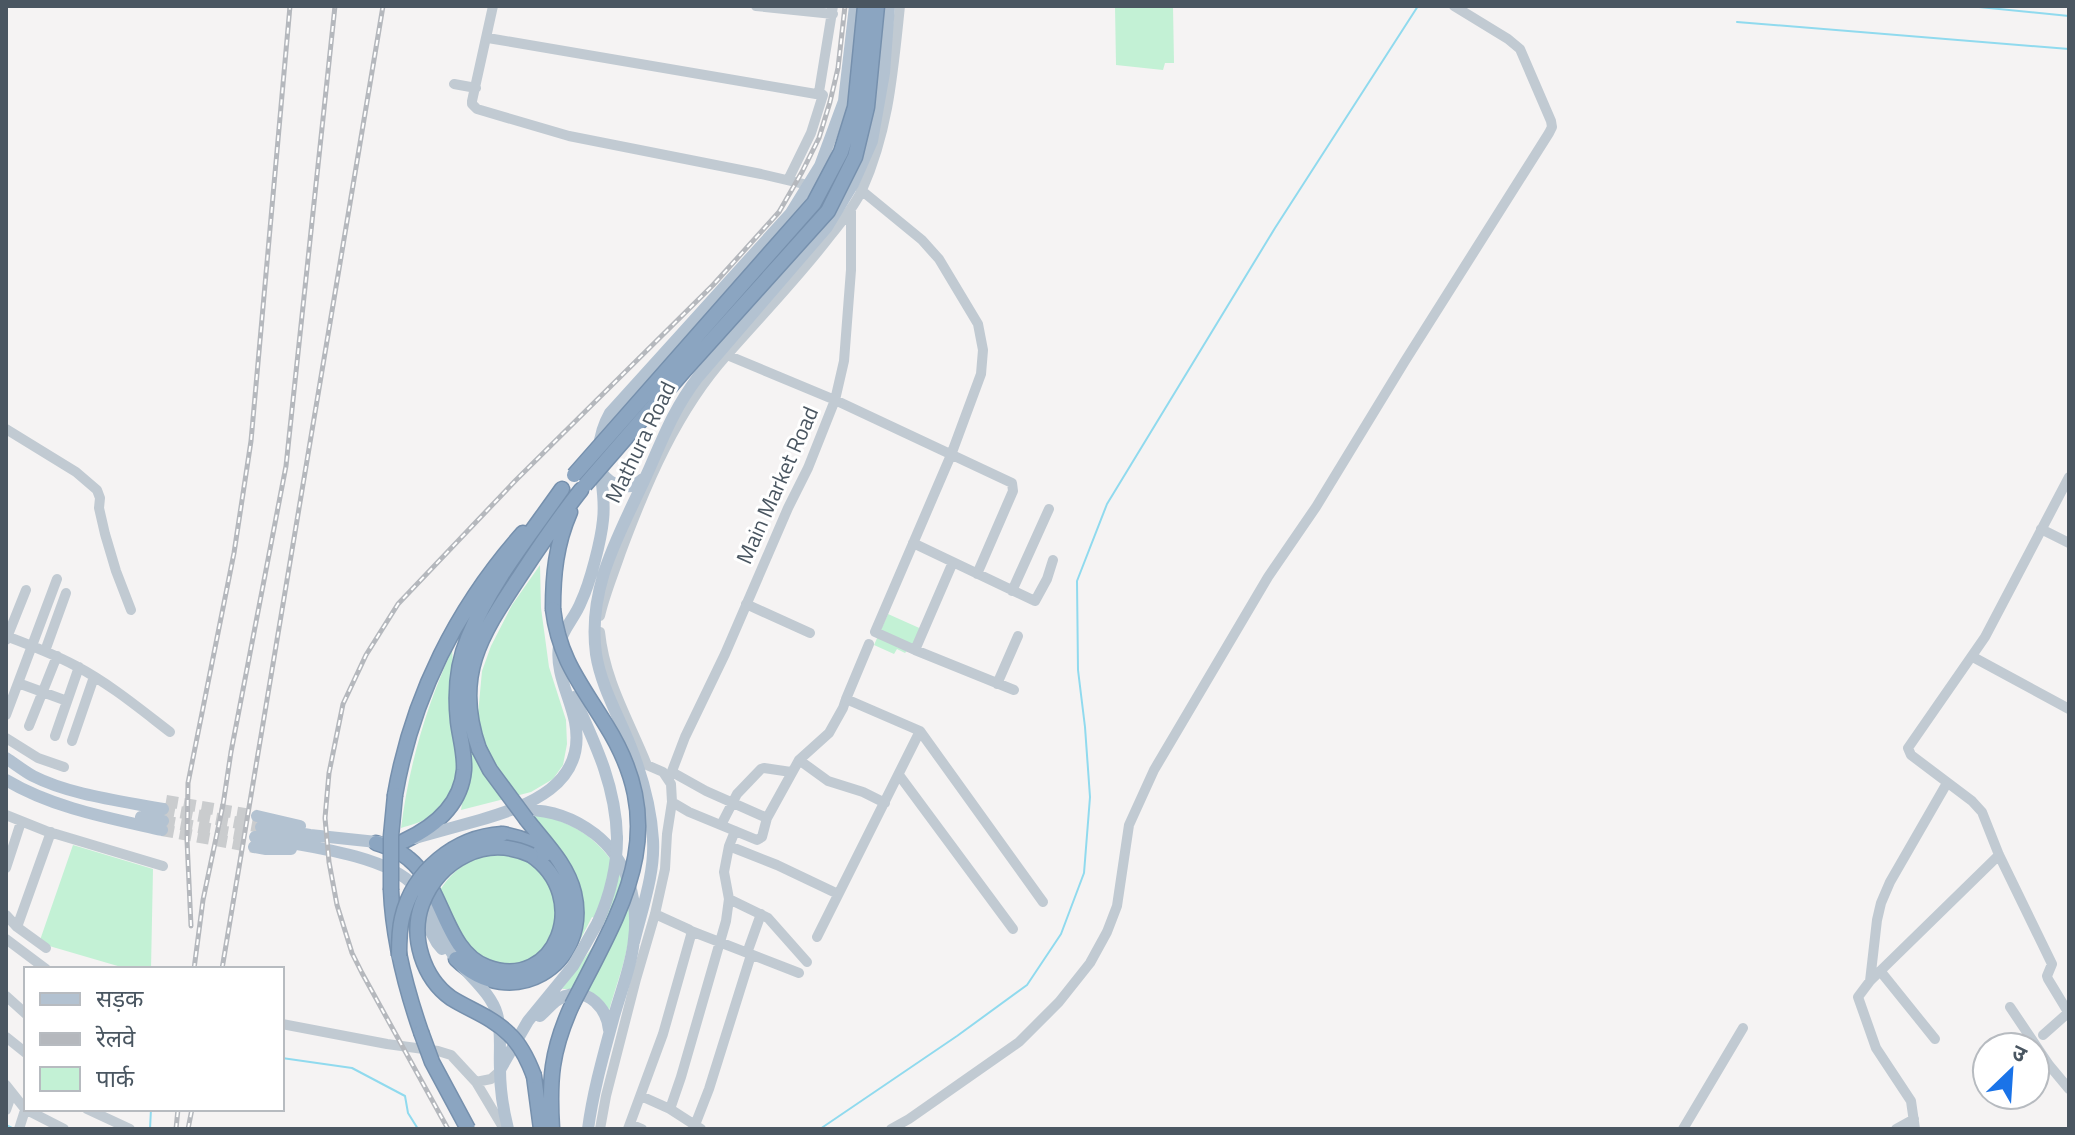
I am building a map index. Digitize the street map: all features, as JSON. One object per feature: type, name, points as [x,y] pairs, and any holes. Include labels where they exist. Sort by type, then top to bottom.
[{"type":"highway","name":"Mathura Road","points":[[468,1129],[432,1062],[410,1001],[392,919],[391,836],[399,770],[411,729],[435,665],[469,604],[508,549],[814,203],[841,152],[855,107],[865,6]]},
{"type":"highway","name":"Mathura Road","points":[[552,1129],[550,1083],[557,1041],[616,920],[634,868],[638,838],[636,799],[629,771],[611,732],[572,672],[560,642],[554,620],[553,589],[557,548],[581,490],[828,211],[847,175],[858,145],[867,107],[877,6]]},
{"type":"highway","points":[[404,841],[432,826],[455,798],[464,771],[457,703],[458,673],[463,654],[497,583],[562,489]]},
{"type":"highway","points":[[376,843],[405,856],[418,868],[443,910],[458,952],[473,974],[504,984],[525,981],[544,973],[559,959],[572,936],[576,913],[573,890],[556,856],[485,760],[474,734],[469,695],[472,668],[483,635],[581,490]]},
{"type":"highway","points":[[399,956],[402,915],[411,894],[428,869],[458,846],[491,835],[512,836],[536,844],[565,871]]},
{"type":"highway","points":[[458,952],[500,971],[519,971],[545,956],[560,932],[564,913],[561,893],[548,869],[531,855],[510,848],[487,848],[466,855],[448,866],[434,882],[424,899],[417,926],[422,958],[439,987],[448,996],[499,1025],[524,1053],[537,1086],[541,1129]]},
{"type":"main road","name":"Mathura Road","points":[[563,677],[558,655],[561,639],[581,602],[603,524],[604,502],[598,463],[599,437],[606,420],[791,213],[820,166],[844,101],[855,6]]},
{"type":"main road","name":"Mathura Road","points":[[634,942],[648,884],[653,842],[642,763],[599,669],[595,620],[603,572],[678,403],[856,190],[872,141],[884,73],[889,6]]},
{"type":"main road","points":[[644,376],[678,403]]},
{"type":"main road","points":[[598,463],[605,478],[620,486],[635,485],[647,473]]},
{"type":"main road","points":[[507,812],[549,791],[562,778],[571,761],[576,733],[563,677]]},
{"type":"main road","points":[[500,1071],[536,1010],[580,957],[598,922],[613,878],[617,838],[615,806],[607,773],[575,697],[563,677]]},
{"type":"main road","points":[[6,758],[34,776],[163,815],[59,803],[6,780]]},
{"type":"main road","points":[[316,842],[341,839],[376,843],[404,841],[523,809],[550,811],[581,825],[600,838],[628,879],[634,905],[634,942],[595,1090],[588,1129]]},
{"type":"main road","points":[[316,842],[310,828],[257,832],[316,842],[394,870],[410,881],[425,901],[449,949],[458,952],[497,1013],[506,1129]]},
{"type":"main road","points":[[341,839],[344,854]]},
{"type":"main road","points":[[518,1038],[556,1001],[568,994],[588,997],[599,1005],[606,1016],[609,1034]]},
{"type":"street","points":[[493,6],[472,101],[477,109],[569,136],[808,185]]},
{"type":"street","points":[[756,6],[833,10],[819,92]]},
{"type":"street","points":[[900,6],[886,119],[878,148],[856,190],[932,250],[978,324],[983,363],[951,455],[875,632],[1014,690]]},
{"type":"street","points":[[891,1129],[1019,1042],[1059,1002],[1090,963],[1117,906],[1129,825],[1154,770],[1268,577],[1316,507],[1549,133],[1551,121],[1520,49],[1454,6]]},
{"type":"street","points":[[488,38],[802,93],[819,92]]},
{"type":"street","points":[[454,84],[476,88]]},
{"type":"street","points":[[788,180],[811,133],[823,95],[819,92]]},
{"type":"street","name":"Main Market Road","points":[[671,775],[685,737],[808,468],[835,400],[844,361],[851,270],[851,209],[856,190]]},
{"type":"street","points":[[767,818],[642,763],[604,663],[601,612],[630,528],[673,432],[698,390],[809,263],[851,209]]},
{"type":"street","points":[[727,355],[835,400],[1008,480],[1014,487],[977,574]]},
{"type":"street","points":[[6,429],[76,472],[97,490],[105,534],[131,610]]},
{"type":"street","points":[[2048,1031],[2069,1012],[2048,979],[2052,964],[1999,855],[1982,812],[1911,755],[1908,748],[1985,637],[2069,477]]},
{"type":"street","points":[[1012,591],[1049,509]]},
{"type":"street","points":[[2041,529],[2069,543]]},
{"type":"street","points":[[913,543],[1033,601],[1037,600],[1053,560]]},
{"type":"street","points":[[915,650],[953,562]]},
{"type":"street","points":[[6,715],[57,579]]},
{"type":"street","points":[[26,590],[6,638],[79,667],[170,732]]},
{"type":"street","points":[[45,651],[66,593]]},
{"type":"street","points":[[746,604],[810,633]]},
{"type":"street","points":[[997,684],[1018,636]]},
{"type":"street","points":[[672,802],[759,840],[791,772],[799,760],[829,733],[843,708],[869,644]]},
{"type":"street","points":[[29,726],[57,656]]},
{"type":"street","points":[[1973,657],[2069,709]]},
{"type":"street","points":[[55,736],[79,667]]},
{"type":"street","points":[[72,741],[94,677]]},
{"type":"street","points":[[18,683],[67,701]]},
{"type":"street","points":[[846,699],[920,731],[1043,902]]},
{"type":"street","points":[[817,937],[920,731]]},
{"type":"street","points":[[6,738],[38,758],[64,767]]},
{"type":"street","points":[[799,760],[828,781],[885,803]]},
{"type":"street","points":[[721,825],[731,803],[763,768],[791,772]]},
{"type":"street","points":[[598,1129],[665,869],[672,802],[671,775]]},
{"type":"street","points":[[899,775],[1013,929]]},
{"type":"street","points":[[1870,981],[1881,903],[1947,783]]},
{"type":"street","points":[[6,815],[163,866]]},
{"type":"street","points":[[6,868],[21,822]]},
{"type":"street","points":[[670,1109],[721,943],[729,899],[724,872],[735,831]]},
{"type":"street","points":[[17,927],[51,832]]},
{"type":"street","points":[[729,846],[838,894]]},
{"type":"street","points":[[1896,1129],[1914,1124],[1911,1101],[1876,1048],[1858,997],[1870,981],[1999,855]]},
{"type":"street","points":[[729,899],[761,914],[807,962]]},
{"type":"street","points":[[655,914],[799,973]]},
{"type":"street","points":[[641,1096],[670,1109],[698,1127],[761,914]]},
{"type":"street","points":[[6,915],[46,948]]},
{"type":"street","points":[[642,1129],[629,1126],[674,998],[691,931]]},
{"type":"street","points":[[6,939],[43,967]]},
{"type":"street","points":[[1881,972],[1935,1039]]},
{"type":"street","points":[[6,996],[24,1012]]},
{"type":"street","points":[[2010,1007],[2069,1089]]},
{"type":"street","points":[[284,1024],[445,1053],[456,1059],[476,1082],[506,1129]]},
{"type":"street","points":[[1683,1129],[1743,1028]]},
{"type":"street","points":[[6,1037],[24,1051]]},
{"type":"street","points":[[476,1082],[491,1079],[500,1071]]},
{"type":"street","points":[[9,1089],[24,1106]]},
{"type":"street","points":[[6,1110],[9,1089]]},
{"type":"street","points":[[595,1090],[598,1129]]},
{"type":"street","points":[[31,1111],[64,1129]]},
{"type":"street","points":[[91,1111],[130,1129]]},
{"type":"green space","points":[[1115,6],[1173,6],[1174,63],[1165,63],[1163,70],[1116,65]]},
{"type":"green space","points":[[540,565],[541,608],[549,667],[566,720],[567,744],[563,765],[553,779],[531,792],[461,810],[470,753],[485,748],[477,725],[482,671],[512,605]]},
{"type":"green space","points":[[888,614],[926,631],[905,653],[897,649],[894,654],[874,645]]},
{"type":"green space","points":[[452,650],[457,751],[455,780],[442,806],[428,818],[401,828],[420,737]]},
{"type":"green space","points":[[530,815],[550,818],[586,835],[601,848],[623,881],[628,900],[629,932],[609,1011],[578,989],[562,989],[594,945],[605,923],[592,917],[576,943],[583,904],[580,888],[565,859]]},
{"type":"green space","points":[[73,845],[153,869],[151,967],[121,967],[39,943]]},
{"type":"green space","points":[[487,853],[503,853],[529,860],[543,873],[552,890],[556,908],[555,926],[548,942],[537,955],[521,962],[495,962],[471,950],[457,930],[439,892],[459,868]]},
{"type":"waterway","points":[[820,1129],[1027,985],[1061,934],[1084,873],[1090,797],[1078,670],[1077,581],[1107,504],[1275,228],[1418,6]]},
{"type":"waterway","points":[[1969,6],[2069,16]]},
{"type":"waterway","points":[[1737,22],[2069,49]]},
{"type":"waterway","points":[[284,1058],[352,1068],[405,1096],[408,1113],[418,1129]]},
{"type":"waterway","points":[[150,1129],[151,1111]]},
{"type":"waterway","points":[[6,1125],[14,1129]]},
{"type":"tunnel","points":[[166,801],[257,816]]},
{"type":"tunnel","points":[[163,809],[261,827]]},
{"type":"tunnel","points":[[163,821],[255,837]]},
{"type":"tunnel","points":[[162,830],[254,847]]},
{"type":"railway","points":[[191,926],[188,783],[234,553],[251,441],[290,6]]},
{"type":"railway","points":[[194,967],[203,900],[286,466],[335,6]]},
{"type":"railway","points":[[222,967],[383,6]]},
{"type":"railway","points":[[448,1129],[352,953],[337,905],[325,818],[329,773],[343,704],[366,655],[398,604],[516,480],[713,285],[779,212],[819,138],[838,68],[845,6]]},
{"type":"railway","points":[[176,1129],[178,1111]]},
{"type":"railway","points":[[188,1129],[192,1111]]}]
